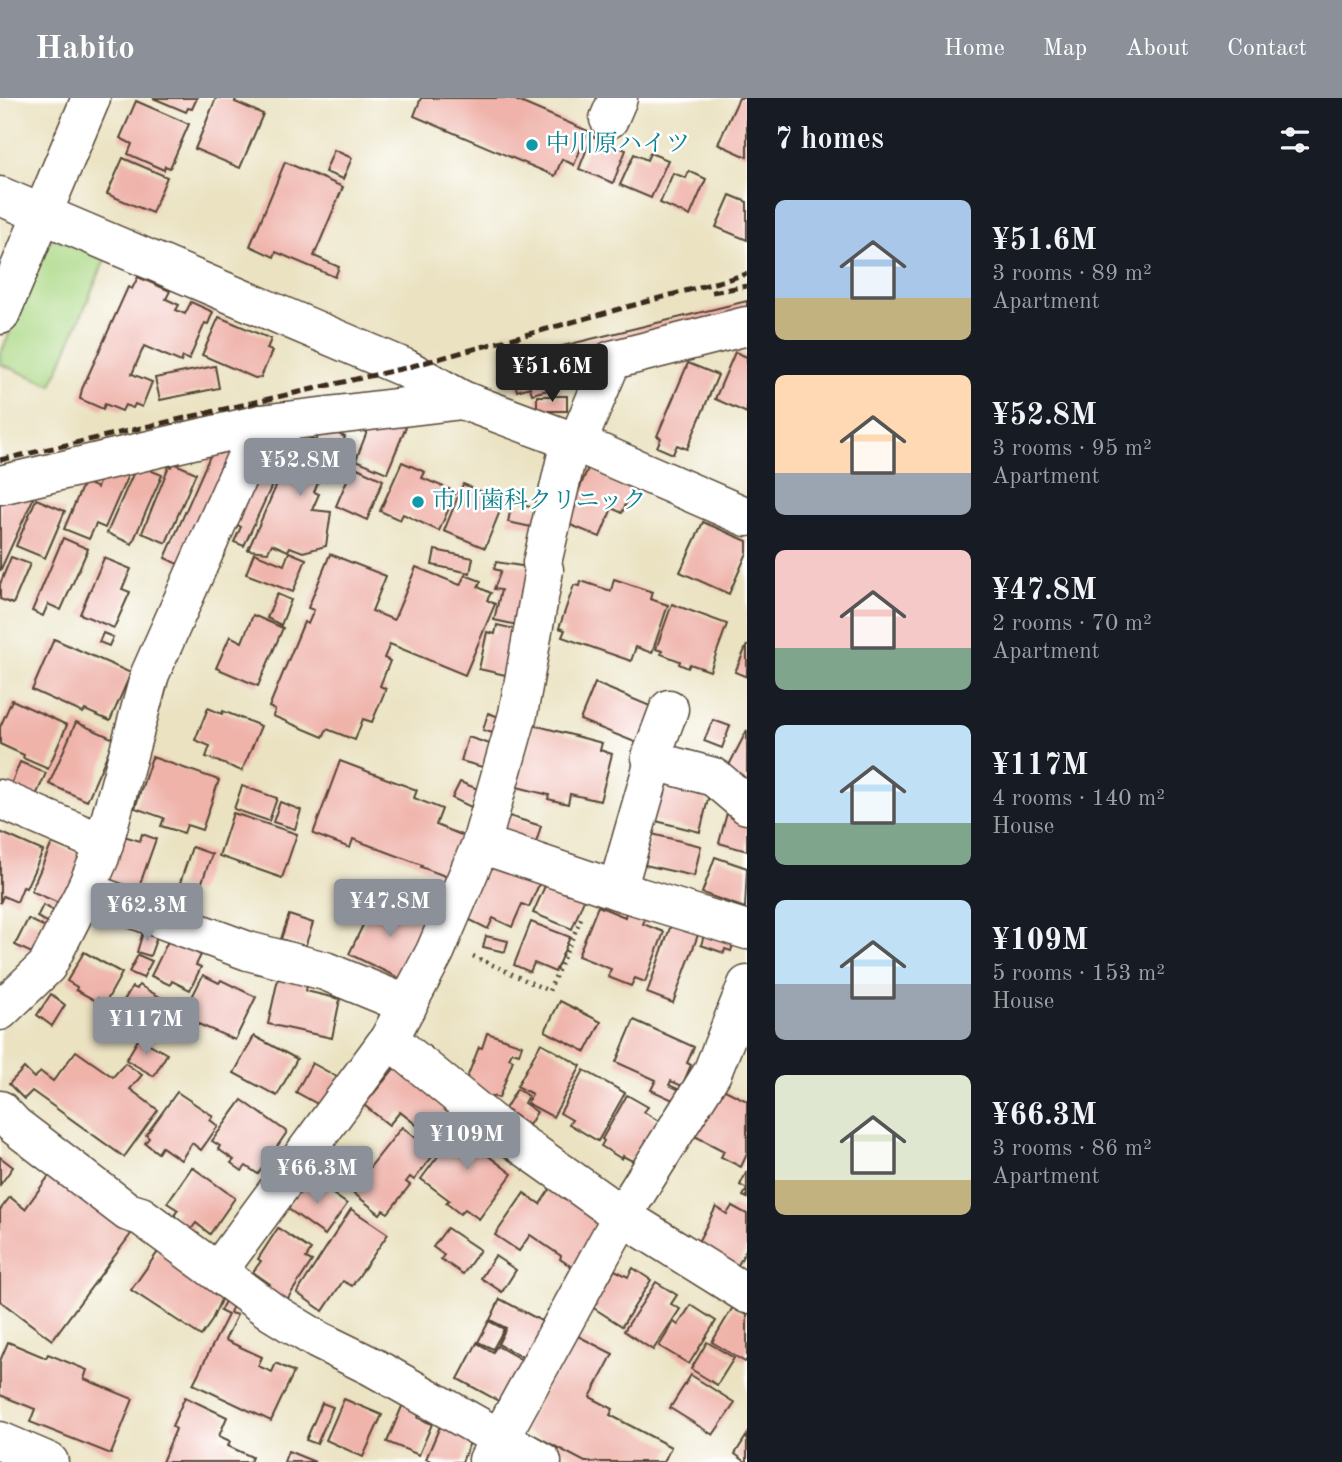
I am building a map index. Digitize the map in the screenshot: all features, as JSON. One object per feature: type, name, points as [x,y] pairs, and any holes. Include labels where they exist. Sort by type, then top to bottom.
[{"type":"street","points":[[0,314],[91,98]]},
{"type":"street","points":[[0,196],[405,368],[462,400],[573,442],[747,517]]},
{"type":"street","points":[[218,1271],[389,1039],[439,941],[481,844],[518,714],[544,570],[542,562],[573,442],[612,360],[747,326]]},
{"type":"street","points":[[0,485],[261,424],[462,400]]},
{"type":"street","points":[[0,1011],[47,966],[85,891],[104,844],[150,674],[261,424]]},
{"type":"street","points":[[668,709],[651,757],[654,761],[714,778],[747,805]]},
{"type":"street","points":[[607,887],[654,761]]},
{"type":"street","points":[[0,799],[104,844]]},
{"type":"street","points":[[481,844],[607,887],[747,930]]},
{"type":"street","points":[[85,891],[248,951],[325,971],[408,1005]]},
{"type":"street","points":[[493,1450],[622,1216],[712,1073],[747,985]]},
{"type":"street","points":[[389,1039],[494,1125],[622,1216],[747,1294]]},
{"type":"street","points":[[0,1110],[14,1125],[128,1212],[141,1216],[272,1312],[371,1366],[493,1450],[542,1462]]},
{"type":"street","points":[[0,1441],[49,1462]]},
{"type":"path","points":[[439,941],[550,991],[607,887]]},
{"type":"green space","points":[[51,237],[106,257],[52,385],[0,364],[0,355]]},
{"type":"building","points":[[153,98],[197,98],[192,109],[188,108],[186,112]]},
{"type":"building","points":[[216,98],[236,98],[235,102],[263,114],[240,168],[195,149]]},
{"type":"building","name":"中川原ハイツ","points":[[421,98],[511,98],[588,131],[574,165],[562,159],[555,176],[414,116]]},
{"type":"building","points":[[739,98],[747,98],[747,157],[718,144]]},
{"type":"building","points":[[136,101],[189,124],[170,168],[165,166],[164,170],[128,154],[132,144],[120,138]]},
{"type":"building","points":[[592,136],[626,150],[613,183],[579,169]]},
{"type":"building","points":[[334,150],[352,158],[343,179],[325,172]]},
{"type":"building","points":[[650,153],[668,160],[651,198],[620,185],[634,154],[647,160]]},
{"type":"building","points":[[123,158],[167,177],[152,213],[107,194]]},
{"type":"building","points":[[285,162],[343,187],[314,256],[339,267],[335,277],[276,252],[274,257],[250,246]]},
{"type":"building","points":[[689,171],[706,179],[690,216],[660,203],[673,173],[686,178]]},
{"type":"building","points":[[730,195],[747,202],[747,240],[716,227]]},
{"type":"building","points":[[138,277],[170,291],[166,299],[179,305],[176,310],[185,314],[191,302],[213,312],[208,324],[205,323],[189,360],[183,357],[181,362],[144,346],[132,374],[152,382],[142,407],[135,404],[133,408],[125,405],[122,411],[105,404],[103,409],[80,399],[82,389],[128,287],[132,289]]},
{"type":"building","points":[[747,301],[747,313],[594,378],[532,394],[530,387],[517,391],[509,359]]},
{"type":"building","points":[[219,317],[271,339],[267,349],[272,351],[261,377],[255,378],[202,355]]},
{"type":"building","points":[[735,352],[747,357],[747,413],[715,399]]},
{"type":"building","points":[[688,363],[718,375],[687,449],[677,445],[673,454],[657,447],[661,438],[657,436]]},
{"type":"building","points":[[215,366],[219,388],[160,400],[155,378]]},
{"type":"building","points":[[537,396],[567,396],[567,411],[537,411]]},
{"type":"building","points":[[408,422],[387,473],[356,460],[370,424]]},
{"type":"building","points":[[322,427],[345,437],[326,481],[320,478],[314,492],[319,494],[312,510],[331,512],[326,546],[303,552],[290,547],[288,551],[272,544],[268,552],[248,550],[299,434],[316,441]]},
{"type":"building","points":[[269,437],[290,446],[244,546],[234,542],[241,527],[236,524]]},
{"type":"building","points":[[246,441],[186,568],[165,558],[213,449]]},
{"type":"building","name":"市川歯科クリニック","points":[[402,462],[425,472],[422,478],[456,492],[439,531],[403,514],[400,520],[380,511]]},
{"type":"building","points":[[173,463],[196,473],[166,543],[142,533],[169,466],[172,467]]},
{"type":"building","points":[[137,465],[162,475],[132,544],[107,533]]},
{"type":"building","points":[[353,466],[383,480],[367,520],[336,506]]},
{"type":"building","points":[[588,468],[633,487],[622,513],[612,508],[600,537],[568,524],[575,507],[572,506]]},
{"type":"building","points":[[103,472],[128,475],[105,528],[96,524],[89,539],[64,529],[84,482],[97,488]]},
{"type":"building","points":[[463,484],[504,501],[485,548],[444,531]]},
{"type":"building","points":[[20,493],[33,499],[0,571],[0,497]]},
{"type":"building","points":[[36,499],[65,511],[45,558],[16,546]]},
{"type":"building","points":[[512,503],[540,509],[536,528],[508,522]]},
{"type":"building","points":[[703,522],[747,541],[747,553],[729,594],[680,572]]},
{"type":"building","points":[[63,538],[88,549],[61,610],[48,604],[43,616],[32,611]]},
{"type":"building","points":[[435,550],[473,558],[470,573],[432,565]]},
{"type":"building","points":[[289,552],[306,559],[293,592],[246,574],[254,553],[284,565]]},
{"type":"building","points":[[330,554],[386,576],[372,611],[394,620],[416,567],[460,585],[465,575],[481,581],[478,587],[491,593],[487,600],[495,604],[465,675],[390,644],[384,658],[390,661],[380,686],[386,689],[372,722],[363,719],[355,740],[327,729],[323,737],[273,716],[275,710],[269,707],[304,622],[308,624],[314,610],[308,608]]},
{"type":"building","points":[[11,557],[30,564],[13,604],[0,599],[0,584]]},
{"type":"building","points":[[104,558],[131,569],[122,589],[130,592],[114,628],[80,614]]},
{"type":"building","points":[[496,562],[534,568],[522,626],[494,620],[501,590],[494,589],[501,571],[494,569]]},
{"type":"building","points":[[614,579],[652,592],[650,599],[668,605],[652,653],[636,647],[631,661],[562,637],[565,630],[559,628],[574,585],[580,586],[581,581],[611,591]]},
{"type":"building","points":[[277,594],[291,600],[281,625],[267,618]]},
{"type":"building","points":[[672,604],[727,624],[710,671],[690,664],[688,668],[656,649]]},
{"type":"building","points":[[253,615],[283,628],[258,686],[216,668],[230,636],[242,642]]},
{"type":"building","points":[[497,625],[519,630],[510,676],[479,669],[487,632],[495,634]]},
{"type":"building","points":[[103,633],[113,637],[109,646],[99,642]]},
{"type":"building","points":[[54,639],[131,673],[110,721],[85,710],[83,713],[32,690]]},
{"type":"building","points":[[747,645],[747,677],[735,672]]},
{"type":"building","points":[[595,683],[662,711],[647,747],[580,720]]},
{"type":"building","points":[[12,700],[67,725],[48,769],[0,744],[0,727]]},
{"type":"building","points":[[208,708],[261,726],[242,771],[206,757],[210,746],[195,740]]},
{"type":"building","points":[[488,713],[502,718],[496,734],[483,730]]},
{"type":"building","points":[[713,720],[730,726],[722,748],[704,741]]},
{"type":"building","points":[[76,722],[114,739],[87,801],[49,784]]},
{"type":"building","points":[[534,725],[602,743],[600,750],[612,754],[600,801],[570,794],[568,804],[548,799],[549,795],[517,787]]},
{"type":"building","points":[[747,730],[747,794],[726,771]]},
{"type":"building","points":[[468,737],[493,745],[486,768],[461,761]]},
{"type":"building","points":[[152,757],[219,780],[202,830],[187,825],[184,833],[161,826],[164,818],[135,808]]},
{"type":"building","points":[[340,761],[417,790],[414,798],[442,809],[436,825],[469,838],[453,879],[353,839],[350,848],[313,834]]},
{"type":"building","points":[[20,762],[46,773],[35,798],[10,787]]},
{"type":"building","points":[[663,775],[710,791],[700,832],[652,820]]},
{"type":"building","points":[[460,782],[478,789],[471,807],[452,798]]},
{"type":"building","points":[[242,786],[277,798],[269,821],[234,809]]},
{"type":"building","points":[[280,802],[301,810],[295,829],[273,822]]},
{"type":"building","points":[[233,813],[297,834],[282,878],[219,856]]},
{"type":"building","points":[[727,813],[747,818],[747,851],[719,843]]},
{"type":"building","points":[[509,816],[541,826],[534,850],[501,840]]},
{"type":"building","points":[[0,832],[43,851],[17,902],[3,896],[0,903]]},
{"type":"building","points":[[142,834],[156,839],[135,898],[107,888],[124,836],[140,841]]},
{"type":"building","points":[[652,834],[701,846],[694,876],[645,865]]},
{"type":"building","points":[[52,843],[89,858],[68,907],[31,891]]},
{"type":"building","points":[[192,847],[212,854],[198,893],[179,886]]},
{"type":"building","points":[[715,857],[747,868],[745,908],[702,893]]},
{"type":"building","points":[[488,862],[541,880],[529,907],[522,904],[512,927],[493,918],[488,929],[464,917]]},
{"type":"building","points":[[548,879],[586,894],[572,929],[533,913]]},
{"type":"building","points":[[376,898],[429,924],[405,981],[349,954]]},
{"type":"building","points":[[43,905],[59,913],[54,926],[37,917]]},
{"type":"building","points":[[598,906],[625,917],[626,912],[645,919],[643,924],[664,932],[645,982],[635,978],[631,986],[608,977],[611,969],[578,956]]},
{"type":"building","points":[[289,915],[313,923],[305,947],[281,939]]},
{"type":"building","points":[[28,919],[54,931],[42,958],[15,945]]},
{"type":"building","points":[[531,922],[570,937],[555,972],[534,963],[530,972],[514,965]]},
{"type":"building","points":[[672,922],[699,932],[673,1003],[647,993]]},
{"type":"building","points":[[144,929],[158,934],[150,956],[137,952]]},
{"type":"building","points":[[706,929],[735,938],[731,951],[725,949],[724,953],[701,945]]},
{"type":"building","points":[[486,936],[508,941],[505,952],[483,947]]},
{"type":"building","points":[[169,939],[201,955],[196,965],[201,967],[190,990],[172,981],[170,985],[151,976]]},
{"type":"building","points":[[84,952],[122,973],[106,1002],[98,998],[96,1001],[76,990],[77,987],[67,981]]},
{"type":"building","points":[[138,955],[152,961],[143,978],[129,972]]},
{"type":"building","points":[[279,974],[308,980],[306,991],[340,999],[332,1038],[268,1024]]},
{"type":"building","points":[[203,975],[219,983],[221,980],[256,997],[235,1040],[182,1017]]},
{"type":"building","points":[[139,985],[163,999],[161,1003],[175,1011],[166,1027],[160,1024],[154,1034],[117,1012],[132,987],[137,989]]},
{"type":"building","points":[[51,994],[65,1005],[52,1026],[37,1015]]},
{"type":"building","points":[[560,1001],[601,1022],[586,1052],[545,1031]]},
{"type":"building","points":[[634,1020],[694,1047],[687,1063],[691,1065],[682,1086],[671,1081],[669,1085],[680,1090],[675,1101],[651,1090],[656,1080],[616,1062]]},
{"type":"building","points":[[487,1033],[522,1045],[519,1054],[512,1052],[509,1058],[513,1060],[499,1098],[492,1096],[491,1099],[465,1083]]},
{"type":"building","points":[[254,1036],[297,1059],[277,1096],[234,1073]]},
{"type":"building","points":[[139,1038],[167,1054],[154,1076],[126,1060]]},
{"type":"building","points":[[541,1043],[581,1066],[553,1117],[527,1103],[532,1094],[517,1086]]},
{"type":"building","points":[[76,1051],[113,1077],[125,1063],[142,1075],[130,1089],[158,1110],[124,1157],[32,1091],[24,1099],[9,1084],[24,1068],[34,1078],[41,1072],[53,1081]]},
{"type":"building","points":[[312,1063],[339,1078],[323,1107],[296,1092]]},
{"type":"building","points":[[397,1065],[454,1113],[433,1138],[400,1112],[389,1125],[364,1105]]},
{"type":"building","points":[[584,1070],[625,1093],[598,1141],[569,1124],[572,1120],[560,1113]]},
{"type":"building","points":[[715,1085],[747,1101],[747,1154],[741,1167],[721,1157],[724,1151],[691,1134]]},
{"type":"building","points":[[517,1089],[528,1096],[524,1103],[537,1112],[529,1125],[505,1109]]},
{"type":"building","points":[[177,1092],[213,1116],[210,1120],[218,1126],[201,1150],[192,1143],[181,1160],[162,1147],[158,1153],[145,1143],[149,1138],[146,1135]]},
{"type":"building","points":[[627,1095],[648,1107],[644,1112],[662,1123],[636,1163],[623,1156],[622,1159],[601,1146],[604,1141],[602,1139]]},
{"type":"building","points":[[242,1100],[287,1132],[258,1174],[246,1166],[242,1171],[231,1163],[234,1160],[218,1149],[220,1146],[212,1141]]},
{"type":"building","points":[[471,1119],[493,1137],[482,1151],[512,1174],[479,1219],[465,1209],[460,1214],[446,1203],[449,1200],[421,1179],[456,1132],[459,1134]]},
{"type":"building","points":[[402,1127],[435,1153],[414,1180],[410,1177],[406,1182],[410,1185],[388,1213],[383,1210],[380,1214],[351,1191]]},
{"type":"building","points":[[0,1157],[13,1167],[0,1185]]},
{"type":"building","points":[[192,1167],[235,1198],[210,1234],[196,1223],[189,1232],[176,1223],[175,1214],[178,1210],[167,1203]]},
{"type":"building","points":[[747,1171],[747,1189],[740,1185]]},
{"type":"building","points":[[51,1173],[131,1234],[52,1340],[0,1301],[0,1210],[10,1197],[25,1209]]},
{"type":"building","points":[[309,1177],[347,1204],[325,1235],[287,1208]]},
{"type":"building","points":[[552,1186],[606,1224],[575,1269],[530,1235],[519,1251],[495,1235],[524,1193],[540,1204]]},
{"type":"building","points":[[732,1206],[747,1214],[747,1248],[737,1267],[696,1246],[716,1207],[727,1214]]},
{"type":"building","points":[[351,1209],[388,1234],[352,1286],[343,1281],[323,1311],[297,1293]]},
{"type":"building","points":[[278,1228],[311,1250],[306,1258],[312,1261],[286,1301],[267,1288],[270,1284],[253,1272]]},
{"type":"building","points":[[447,1228],[480,1250],[463,1274],[441,1259],[444,1255],[433,1247]]},
{"type":"building","points":[[160,1249],[223,1295],[211,1322],[201,1336],[131,1290]]},
{"type":"building","points":[[495,1256],[516,1270],[502,1292],[481,1278]]},
{"type":"building","points":[[633,1268],[651,1280],[622,1326],[592,1307],[615,1270],[628,1277]]},
{"type":"building","points":[[656,1282],[677,1295],[671,1304],[680,1309],[653,1350],[624,1331]]},
{"type":"building","points":[[500,1299],[549,1325],[530,1361],[498,1344],[506,1328],[490,1320]]},
{"type":"building","points":[[225,1301],[233,1305],[230,1313],[237,1315],[225,1340],[262,1357],[258,1366],[272,1372],[276,1363],[294,1372],[271,1421],[193,1384],[228,1315],[220,1311]]},
{"type":"building","points":[[691,1305],[716,1321],[689,1364],[659,1346],[674,1322],[678,1325]]},
{"type":"building","points":[[733,1307],[747,1315],[745,1362],[712,1342]]},
{"type":"building","points":[[489,1321],[504,1329],[493,1349],[478,1342]]},
{"type":"building","points":[[574,1334],[613,1354],[590,1397],[613,1409],[610,1415],[671,1447],[664,1462],[585,1462],[524,1430]]},
{"type":"building","points":[[8,1342],[46,1358],[48,1354],[87,1370],[84,1379],[133,1399],[111,1454],[30,1422],[35,1409],[0,1395],[0,1361]]},
{"type":"building","points":[[707,1342],[734,1358],[717,1385],[691,1369]]},
{"type":"building","points":[[477,1343],[493,1352],[497,1346],[524,1361],[502,1403],[458,1379]]},
{"type":"building","points":[[691,1375],[735,1403],[713,1435],[670,1408]]},
{"type":"building","points":[[185,1397],[227,1417],[219,1436],[230,1441],[228,1446],[252,1457],[250,1462],[162,1462],[176,1429],[172,1426]]},
{"type":"building","points":[[344,1399],[382,1415],[363,1457],[326,1440]]},
{"type":"building","points":[[322,1403],[333,1407],[317,1444],[306,1440]]},
{"type":"building","points":[[403,1404],[420,1412],[418,1418],[432,1424],[419,1455],[387,1442]]},
{"type":"building","points":[[441,1424],[471,1440],[462,1462],[433,1462],[426,1459]]},
{"type":"building","points":[[747,1435],[747,1462],[746,1462],[735,1454]]},
{"type":"building","points":[[288,1451],[315,1462],[284,1462]]},
{"type":"railway","points":[[0,460],[405,368],[747,274]]},
{"type":"railway","points":[[712,292],[747,286]]},
{"type":"place","name":"中川原ハイツ","points":[[532,145]]},
{"type":"place","name":"市川歯科クリニック","points":[[418,502]]}]
